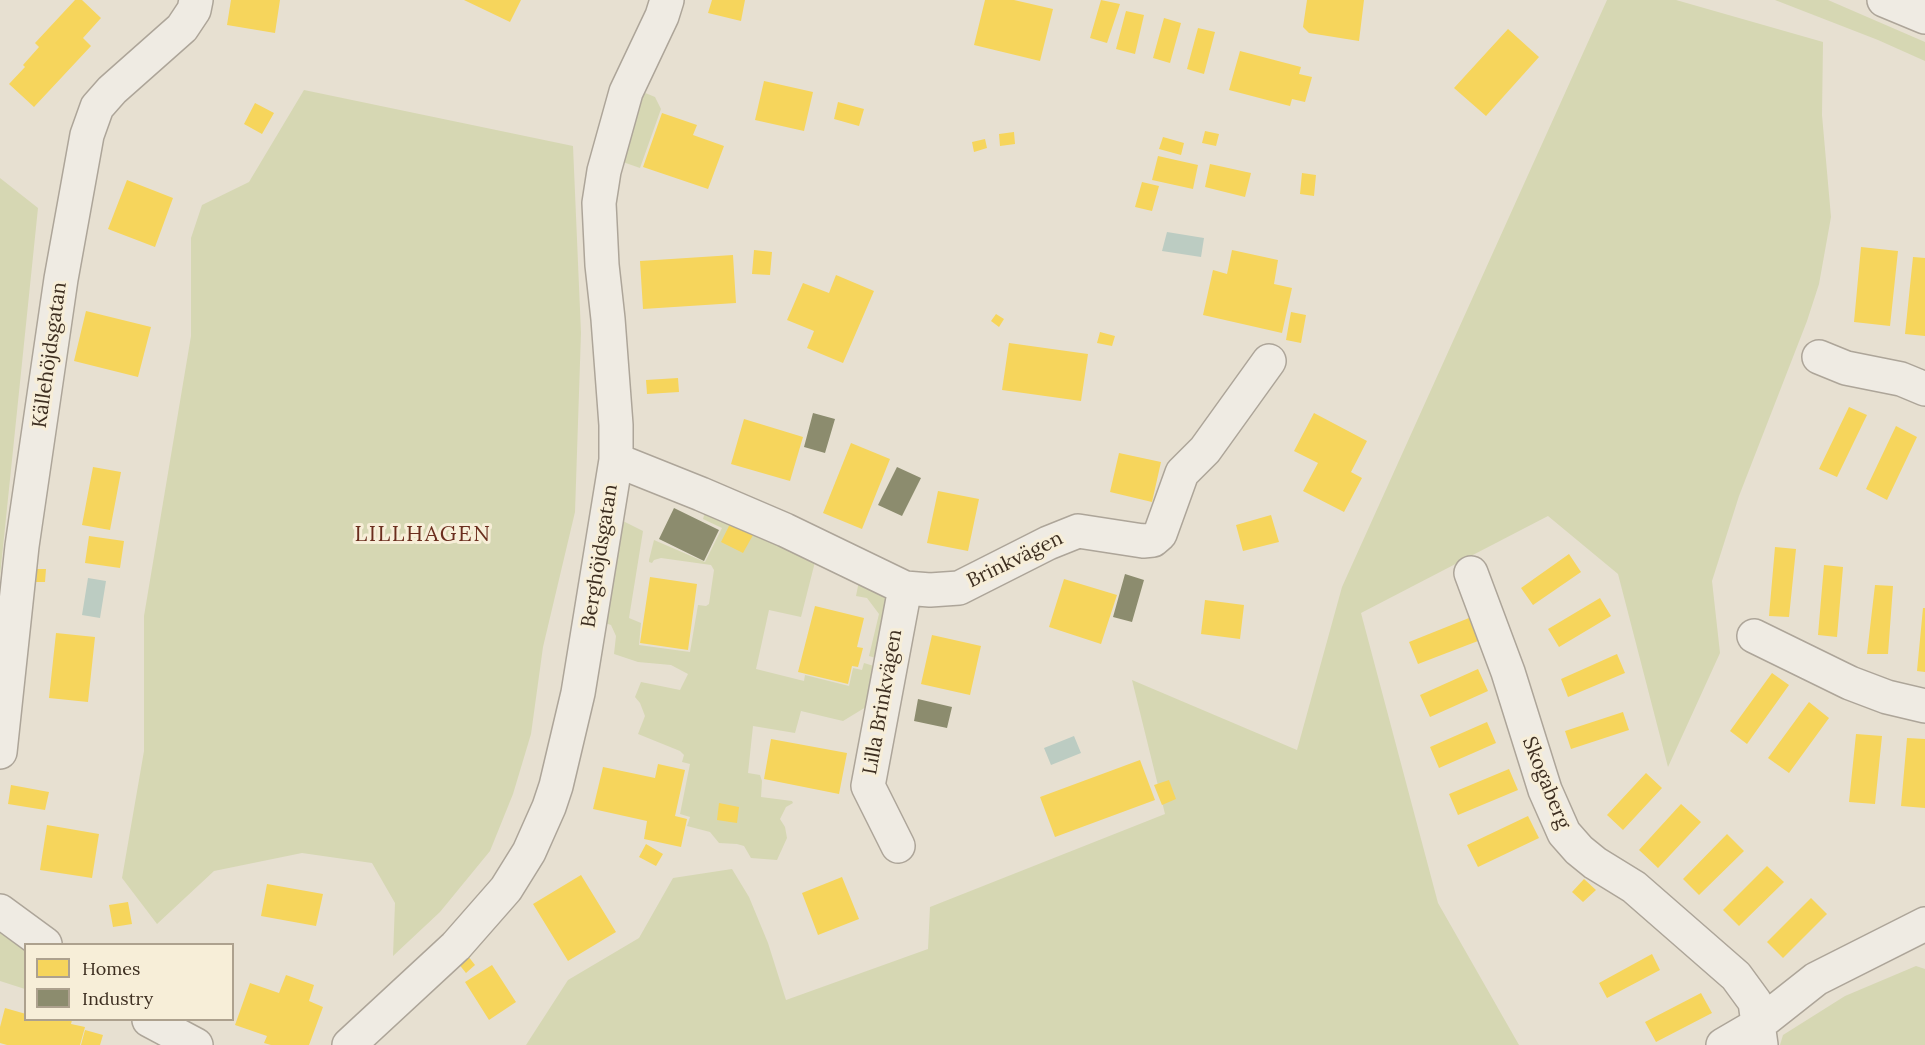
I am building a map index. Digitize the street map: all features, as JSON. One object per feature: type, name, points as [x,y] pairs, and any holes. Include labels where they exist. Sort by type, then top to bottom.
[{"type":"street","name":"Källehöjdsgatan","points":[[0,752],[22,546],[61,279],[87,135],[97,107],[112,90],[182,28],[194,10],[196,0]]},
{"type":"street","name":"Berghöjdsgatan","points":[[350,1045],[456,946],[506,889],[529,852],[552,796],[578,693],[616,460],[616,425],[599,203],[604,171],[626,92],[662,16],[667,0]]},
{"type":"street","points":[[1884,0],[1925,16]]},
{"type":"street","points":[[1820,357],[1846,368],[1901,379],[1925,389]]},
{"type":"street","name":"Brinkvägen","points":[[616,460],[785,530],[905,588],[930,590],[959,588],[1020,556],[1078,531],[1143,541],[1153,540],[1160,534],[1182,473],[1205,450],[1269,361]]},
{"type":"street","name":"Skogaberg","points":[[1471,573],[1508,672],[1545,790],[1564,833],[1579,850],[1595,863],[1634,887],[1736,976],[1755,1002],[1760,1034]]},
{"type":"street","name":"Lilla Brinkvägen","points":[[898,846],[868,786],[905,588]]},
{"type":"street","points":[[1754,636],[1850,683],[1887,697],[1925,706]]},
{"type":"street","points":[[0,911],[42,943]]},
{"type":"street","points":[[1723,1045],[1760,1034],[1816,979],[1925,924]]},
{"type":"street","points":[[151,1021],[196,1045]]},
{"type":"green space","points":[[1607,0],[1676,0],[1823,42],[1822,115],[1831,217],[1819,284],[1807,321],[1739,496],[1712,581],[1720,653],[1668,767],[1618,574],[1548,516],[1361,613],[1438,903],[1519,1045],[526,1045],[568,980],[639,938],[673,878],[732,869],[749,897],[768,943],[786,1000],[928,949],[930,907],[1165,814],[1132,680],[1297,750],[1342,587]]},
{"type":"green space","points":[[1775,0],[1828,0],[1925,42],[1925,61],[1878,40]]},
{"type":"green space","points":[[304,90],[573,146],[581,333],[575,512],[543,647],[531,734],[513,794],[490,851],[440,912],[393,956],[395,903],[372,863],[302,853],[214,871],[157,924],[122,878],[144,751],[144,616],[191,336],[191,238],[202,205],[249,182]]},
{"type":"green space","points":[[643,92],[655,97],[661,109],[640,168],[620,161]]},
{"type":"green space","points":[[0,178],[38,208],[0,576]]},
{"type":"green space","points":[[707,505],[816,558],[801,617],[769,610],[756,669],[804,681],[805,675],[849,686],[853,668],[862,670],[864,663],[877,667],[866,707],[843,721],[801,711],[795,733],[753,726],[748,773],[760,775],[761,797],[793,803],[786,807],[780,819],[785,827],[787,838],[777,860],[751,858],[744,846],[719,843],[710,832],[687,826],[690,817],[680,814],[690,764],[682,762],[684,755],[680,751],[638,734],[645,716],[635,697],[641,682],[680,690],[688,674],[671,665],[638,662],[614,654],[616,636],[611,625],[602,622],[621,520],[643,531],[629,618],[641,623],[639,645],[690,652],[698,605],[709,604],[714,570],[711,565],[661,558],[652,563],[649,560],[654,540],[705,562],[722,528],[703,519]]},
{"type":"green space","points":[[859,581],[882,587],[891,609],[879,659],[869,656],[879,614],[867,598],[856,596]]},
{"type":"green space","points":[[0,922],[25,943],[24,989],[0,981]]},
{"type":"green space","points":[[1916,966],[1925,969],[1925,1045],[1780,1045],[1783,1035],[1845,996]]},
{"type":"shaded area","points":[[1167,232],[1204,238],[1201,257],[1162,251]]},
{"type":"shaded area","points":[[88,578],[106,581],[100,618],[82,615]]},
{"type":"shaded area","points":[[1074,736],[1081,753],[1051,765],[1044,748]]},
{"type":"building: Homes","points":[[75,0],[82,0],[101,18],[83,38],[91,46],[34,107],[9,84],[39,47],[35,43]]},
{"type":"building: Homes","points":[[231,0],[280,0],[275,33],[227,25]]},
{"type":"building: Homes","points":[[464,0],[521,0],[510,22]]},
{"type":"building: Homes","points":[[712,0],[745,0],[741,21],[708,13]]},
{"type":"building: Homes","points":[[985,0],[1014,0],[1053,9],[1040,61],[974,45]]},
{"type":"building: Homes","points":[[1101,0],[1120,4],[1107,43],[1090,38]]},
{"type":"building: Homes","points":[[1307,0],[1364,0],[1359,41],[1309,33],[1303,27]]},
{"type":"building: Homes","points":[[1126,11],[1144,15],[1135,54],[1116,49]]},
{"type":"building: Homes","points":[[1164,18],[1181,23],[1170,63],[1153,58]]},
{"type":"building: Homes","points":[[1198,28],[1215,32],[1204,74],[1187,69]]},
{"type":"building: Homes","points":[[1508,29],[1539,57],[1486,116],[1454,88]]},
{"type":"building: Homes","points":[[1240,51],[1301,67],[1299,74],[1312,77],[1305,102],[1292,99],[1290,106],[1229,90]]},
{"type":"building: Homes","points":[[764,81],[813,92],[804,131],[755,120]]},
{"type":"building: Homes","points":[[838,102],[864,109],[859,126],[834,119]]},
{"type":"building: Homes","points":[[255,103],[274,113],[262,134],[244,124]]},
{"type":"building: Homes","points":[[662,113],[697,125],[693,135],[724,146],[708,189],[643,167]]},
{"type":"building: Homes","points":[[1205,131],[1219,134],[1216,146],[1202,143]]},
{"type":"building: Homes","points":[[1014,132],[1015,144],[1000,146],[999,134]]},
{"type":"building: Homes","points":[[1163,137],[1184,143],[1181,155],[1159,149]]},
{"type":"building: Homes","points":[[985,139],[987,148],[974,152],[972,142]]},
{"type":"building: Homes","points":[[1158,156],[1198,165],[1193,189],[1152,180]]},
{"type":"building: Homes","points":[[1210,164],[1251,173],[1245,197],[1205,187]]},
{"type":"building: Homes","points":[[1302,173],[1316,175],[1314,196],[1300,194]]},
{"type":"building: Homes","points":[[127,180],[173,198],[155,247],[108,229]]},
{"type":"building: Homes","points":[[1142,182],[1159,186],[1152,211],[1135,207]]},
{"type":"building: Homes","points":[[1861,247],[1898,251],[1890,326],[1854,322]]},
{"type":"building: Homes","points":[[754,250],[772,252],[770,275],[752,274]]},
{"type":"building: Homes","points":[[1232,250],[1278,260],[1274,284],[1292,288],[1282,333],[1203,315],[1213,270],[1227,274]]},
{"type":"building: Homes","points":[[733,255],[736,303],[643,309],[640,261]]},
{"type":"building: Homes","points":[[1913,257],[1925,258],[1925,336],[1905,334]]},
{"type":"building: Homes","points":[[836,275],[874,291],[843,363],[807,348],[814,331],[787,320],[803,283],[829,293]]},
{"type":"building: Homes","points":[[86,311],[151,327],[138,377],[74,361]]},
{"type":"building: Homes","points":[[1291,312],[1306,315],[1301,343],[1286,340]]},
{"type":"building: Homes","points":[[996,314],[1004,319],[999,327],[991,321]]},
{"type":"building: Homes","points":[[1100,332],[1115,336],[1112,346],[1097,343]]},
{"type":"building: Homes","points":[[1009,343],[1088,354],[1081,401],[1002,390]]},
{"type":"building: Homes","points":[[678,378],[679,392],[647,394],[646,380]]},
{"type":"building: Homes","points":[[1849,407],[1867,415],[1837,477],[1819,469]]},
{"type":"building: Homes","points":[[1314,413],[1367,441],[1351,472],[1362,478],[1344,512],[1303,491],[1318,463],[1294,451]]},
{"type":"building: Homes","points":[[744,419],[803,437],[790,481],[731,464]]},
{"type":"building: Homes","points":[[1896,426],[1917,437],[1887,500],[1866,489]]},
{"type":"building: Homes","points":[[851,443],[890,459],[862,529],[823,513]]},
{"type":"building: Homes","points":[[1119,453],[1161,462],[1152,502],[1110,492]]},
{"type":"building: Homes","points":[[93,467],[121,472],[110,530],[82,525]]},
{"type":"building: Homes","points":[[938,491],[979,499],[968,551],[927,543]]},
{"type":"building: Homes","points":[[1271,515],[1279,542],[1243,551],[1236,525]]},
{"type":"building: Homes","points":[[730,524],[753,535],[743,553],[721,542]]},
{"type":"building: Homes","points":[[89,536],[124,541],[120,568],[85,563]]},
{"type":"building: Homes","points":[[1775,547],[1796,549],[1789,617],[1769,616]]},
{"type":"building: Homes","points":[[1569,554],[1581,572],[1533,605],[1521,588]]},
{"type":"building: Homes","points":[[1824,565],[1843,567],[1837,637],[1818,635]]},
{"type":"building: Homes","points":[[37,569],[46,569],[45,582],[36,582]]},
{"type":"building: Homes","points":[[650,577],[697,584],[688,650],[640,643]]},
{"type":"building: Homes","points":[[1064,579],[1117,595],[1101,644],[1049,627]]},
{"type":"building: Homes","points":[[1875,585],[1893,586],[1888,654],[1867,654]]},
{"type":"building: Homes","points":[[1600,598],[1611,616],[1559,647],[1548,629]]},
{"type":"building: Homes","points":[[1205,600],[1244,605],[1240,639],[1201,634]]},
{"type":"building: Homes","points":[[815,606],[864,618],[857,647],[863,648],[858,667],[852,666],[848,684],[798,672]]},
{"type":"building: Homes","points":[[1923,608],[1925,608],[1925,672],[1917,671]]},
{"type":"building: Homes","points":[[1469,618],[1478,641],[1418,664],[1409,642]]},
{"type":"building: Homes","points":[[56,633],[95,637],[88,702],[49,698]]},
{"type":"building: Homes","points":[[932,635],[981,646],[970,695],[921,684]]},
{"type":"building: Homes","points":[[1617,654],[1625,673],[1568,697],[1561,679]]},
{"type":"building: Homes","points":[[1478,669],[1488,691],[1430,717],[1420,695]]},
{"type":"building: Homes","points":[[1772,673],[1789,685],[1747,744],[1730,731]]},
{"type":"building: Homes","points":[[1809,702],[1829,718],[1789,773],[1768,758]]},
{"type":"building: Homes","points":[[1623,712],[1629,730],[1571,749],[1565,731]]},
{"type":"building: Homes","points":[[1487,722],[1496,743],[1439,768],[1430,747]]},
{"type":"building: Homes","points":[[1856,734],[1882,736],[1875,804],[1849,802]]},
{"type":"building: Homes","points":[[1907,738],[1925,739],[1925,808],[1901,806]]},
{"type":"building: Homes","points":[[771,739],[847,753],[839,794],[764,779]]},
{"type":"building: Homes","points":[[1140,760],[1155,800],[1055,837],[1040,797]]},
{"type":"building: Homes","points":[[658,764],[685,770],[675,816],[687,819],[681,847],[644,839],[647,821],[593,809],[603,767],[655,778]]},
{"type":"building: Homes","points":[[1509,769],[1518,790],[1458,815],[1449,794]]},
{"type":"building: Homes","points":[[1646,773],[1662,788],[1623,830],[1607,815]]},
{"type":"building: Homes","points":[[1169,780],[1176,799],[1162,805],[1154,785]]},
{"type":"building: Homes","points":[[11,785],[49,792],[45,810],[8,804]]},
{"type":"building: Homes","points":[[719,803],[739,807],[737,823],[717,820]]},
{"type":"building: Homes","points":[[1681,804],[1701,822],[1658,868],[1639,850]]},
{"type":"building: Homes","points":[[1528,816],[1539,838],[1478,867],[1467,845]]},
{"type":"building: Homes","points":[[47,825],[99,834],[92,878],[40,870]]},
{"type":"building: Homes","points":[[1727,834],[1744,851],[1699,895],[1683,879]]},
{"type":"building: Homes","points":[[646,844],[663,854],[656,866],[639,857]]},
{"type":"building: Homes","points":[[1767,866],[1784,882],[1739,926],[1723,910]]},
{"type":"building: Homes","points":[[581,875],[616,932],[568,961],[533,904]]},
{"type":"building: Homes","points":[[842,877],[859,919],[818,935],[802,893]]},
{"type":"building: Homes","points":[[1584,879],[1596,890],[1583,902],[1572,892]]},
{"type":"building: Homes","points":[[267,884],[323,894],[316,926],[261,916]]},
{"type":"building: Homes","points":[[1811,898],[1827,914],[1783,958],[1767,942]]},
{"type":"building: Homes","points":[[128,902],[132,924],[113,927],[109,905]]},
{"type":"building: Homes","points":[[1652,954],[1660,970],[1607,998],[1599,983]]},
{"type":"building: Homes","points":[[468,956],[475,965],[466,973],[458,963]]},
{"type":"building: Homes","points":[[492,965],[516,1002],[489,1020],[465,982]]},
{"type":"building: Homes","points":[[286,975],[314,985],[309,1001],[323,1007],[309,1045],[271,1045],[264,1043],[267,1036],[235,1025],[250,983],[279,993]]},
{"type":"building: Homes","points":[[1701,993],[1712,1013],[1656,1042],[1645,1022]]},
{"type":"building: Homes","points":[[5,1008],[24,1013],[24,1021],[72,1021],[71,1024],[85,1027],[80,1045],[7,1045],[0,1043],[0,1027]]},
{"type":"building: Homes","points":[[85,1030],[103,1035],[100,1045],[81,1045]]},
{"type":"building: Industry","points":[[813,413],[835,419],[825,453],[804,447]]},
{"type":"building: Industry","points":[[897,467],[921,478],[902,516],[878,505]]},
{"type":"building: Industry","points":[[674,508],[719,530],[704,561],[659,539]]},
{"type":"building: Industry","points":[[1125,574],[1144,580],[1132,622],[1113,617]]},
{"type":"building: Industry","points":[[918,699],[952,707],[947,728],[914,721]]},
{"type":"district","name":"LILLHAGEN","points":[[423,535]]}]
